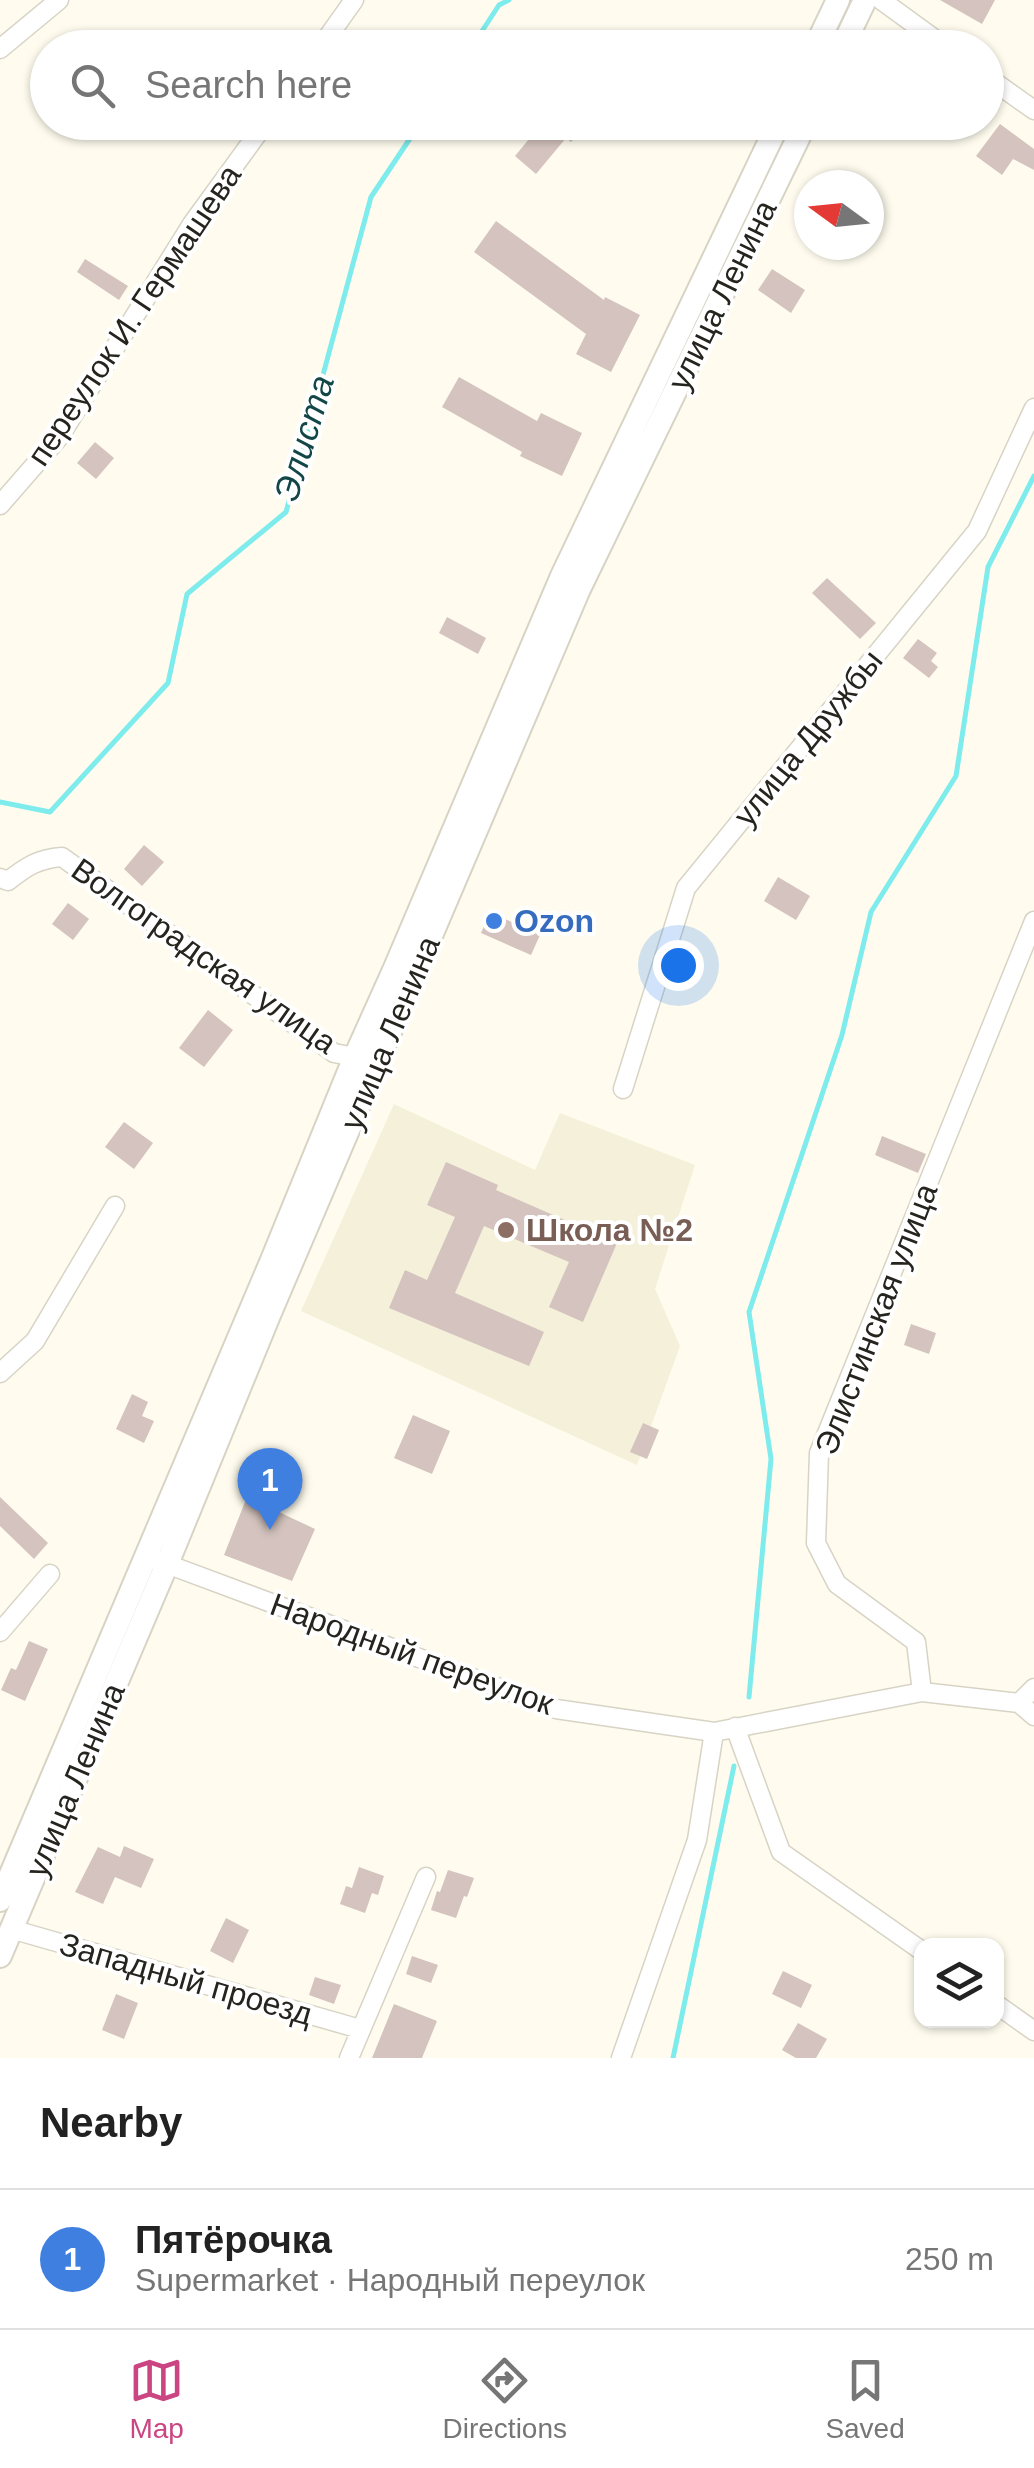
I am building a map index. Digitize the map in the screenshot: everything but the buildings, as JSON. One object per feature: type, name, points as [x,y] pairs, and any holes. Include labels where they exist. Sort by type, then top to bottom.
[{"type":"main road","points":[[824,30],[838,0]]},
{"type":"main road","points":[[851,30],[865,0]]},
{"type":"main road","name":"улица Ленина","points":[[365,1062],[395,968],[562,576],[770,140]]},
{"type":"main road","name":"улица Ленина","points":[[0,1956],[272,1260],[579,590],[797,140]]},
{"type":"main road","name":"улица Ленина","points":[[0,1900],[157,1560]]},
{"type":"street","points":[[0,49],[60,0]]},
{"type":"street","points":[[333,30],[354,0]]},
{"type":"street","points":[[880,0],[922,30]]},
{"type":"street","points":[[1004,89],[1034,110]]},
{"type":"street","name":"переулок И. Гермашева","points":[[0,504],[60,436],[192,224],[253,140]]},
{"type":"street","name":"улица Дружбы","points":[[623,1089],[686,888],[977,531],[1034,408]]},
{"type":"street","name":"Волгоградская улица","points":[[3,883],[44,858],[62,857],[334,1053],[365,1062]]},
{"type":"street","name":"Элистинская улица","points":[[922,1692],[916,1642],[836,1584],[816,1544],[819,1453],[1034,921]]},
{"type":"street","points":[[0,1374],[36,1341],[115,1206]]},
{"type":"street","name":"Народный переулок","points":[[157,1560],[556,1709],[714,1732],[922,1692],[1019,1702]]},
{"type":"street","points":[[0,1632],[50,1574]]},
{"type":"street","points":[[1034,1688],[1019,1702],[1034,1716]]},
{"type":"street","points":[[734,1727],[781,1852],[914,1946]]},
{"type":"street","points":[[621,2058],[696,1840],[714,1732]]},
{"type":"street","points":[[349,2058],[426,1876]]},
{"type":"street","name":"Западный проезд","points":[[12,1929],[360,2030]]},
{"type":"street","points":[[1004,2010],[1034,2031]]},
{"type":"shaded area","name":"Школа №2","points":[[394,1104],[535,1170],[560,1113],[695,1165],[655,1289],[680,1346],[637,1465],[301,1311]]},
{"type":"waterway","name":"Элиста","points":[[483,30],[499,5],[509,0]]},
{"type":"waterway","name":"Элиста","points":[[0,802],[50,812],[168,683],[187,594],[286,512],[371,197],[409,140]]},
{"type":"waterway","points":[[749,1697],[771,1459],[749,1312],[842,1035],[871,912],[956,776],[988,567],[1034,476]]},
{"type":"waterway","points":[[673,2058],[734,1766]]},
{"type":"place","name":"Ozon","points":[[494,921]]},
{"type":"place","name":"Школа №2","points":[[506,1230]]},
{"type":"place","name":"Пятёрочка","points":[[270,1530]]}]
